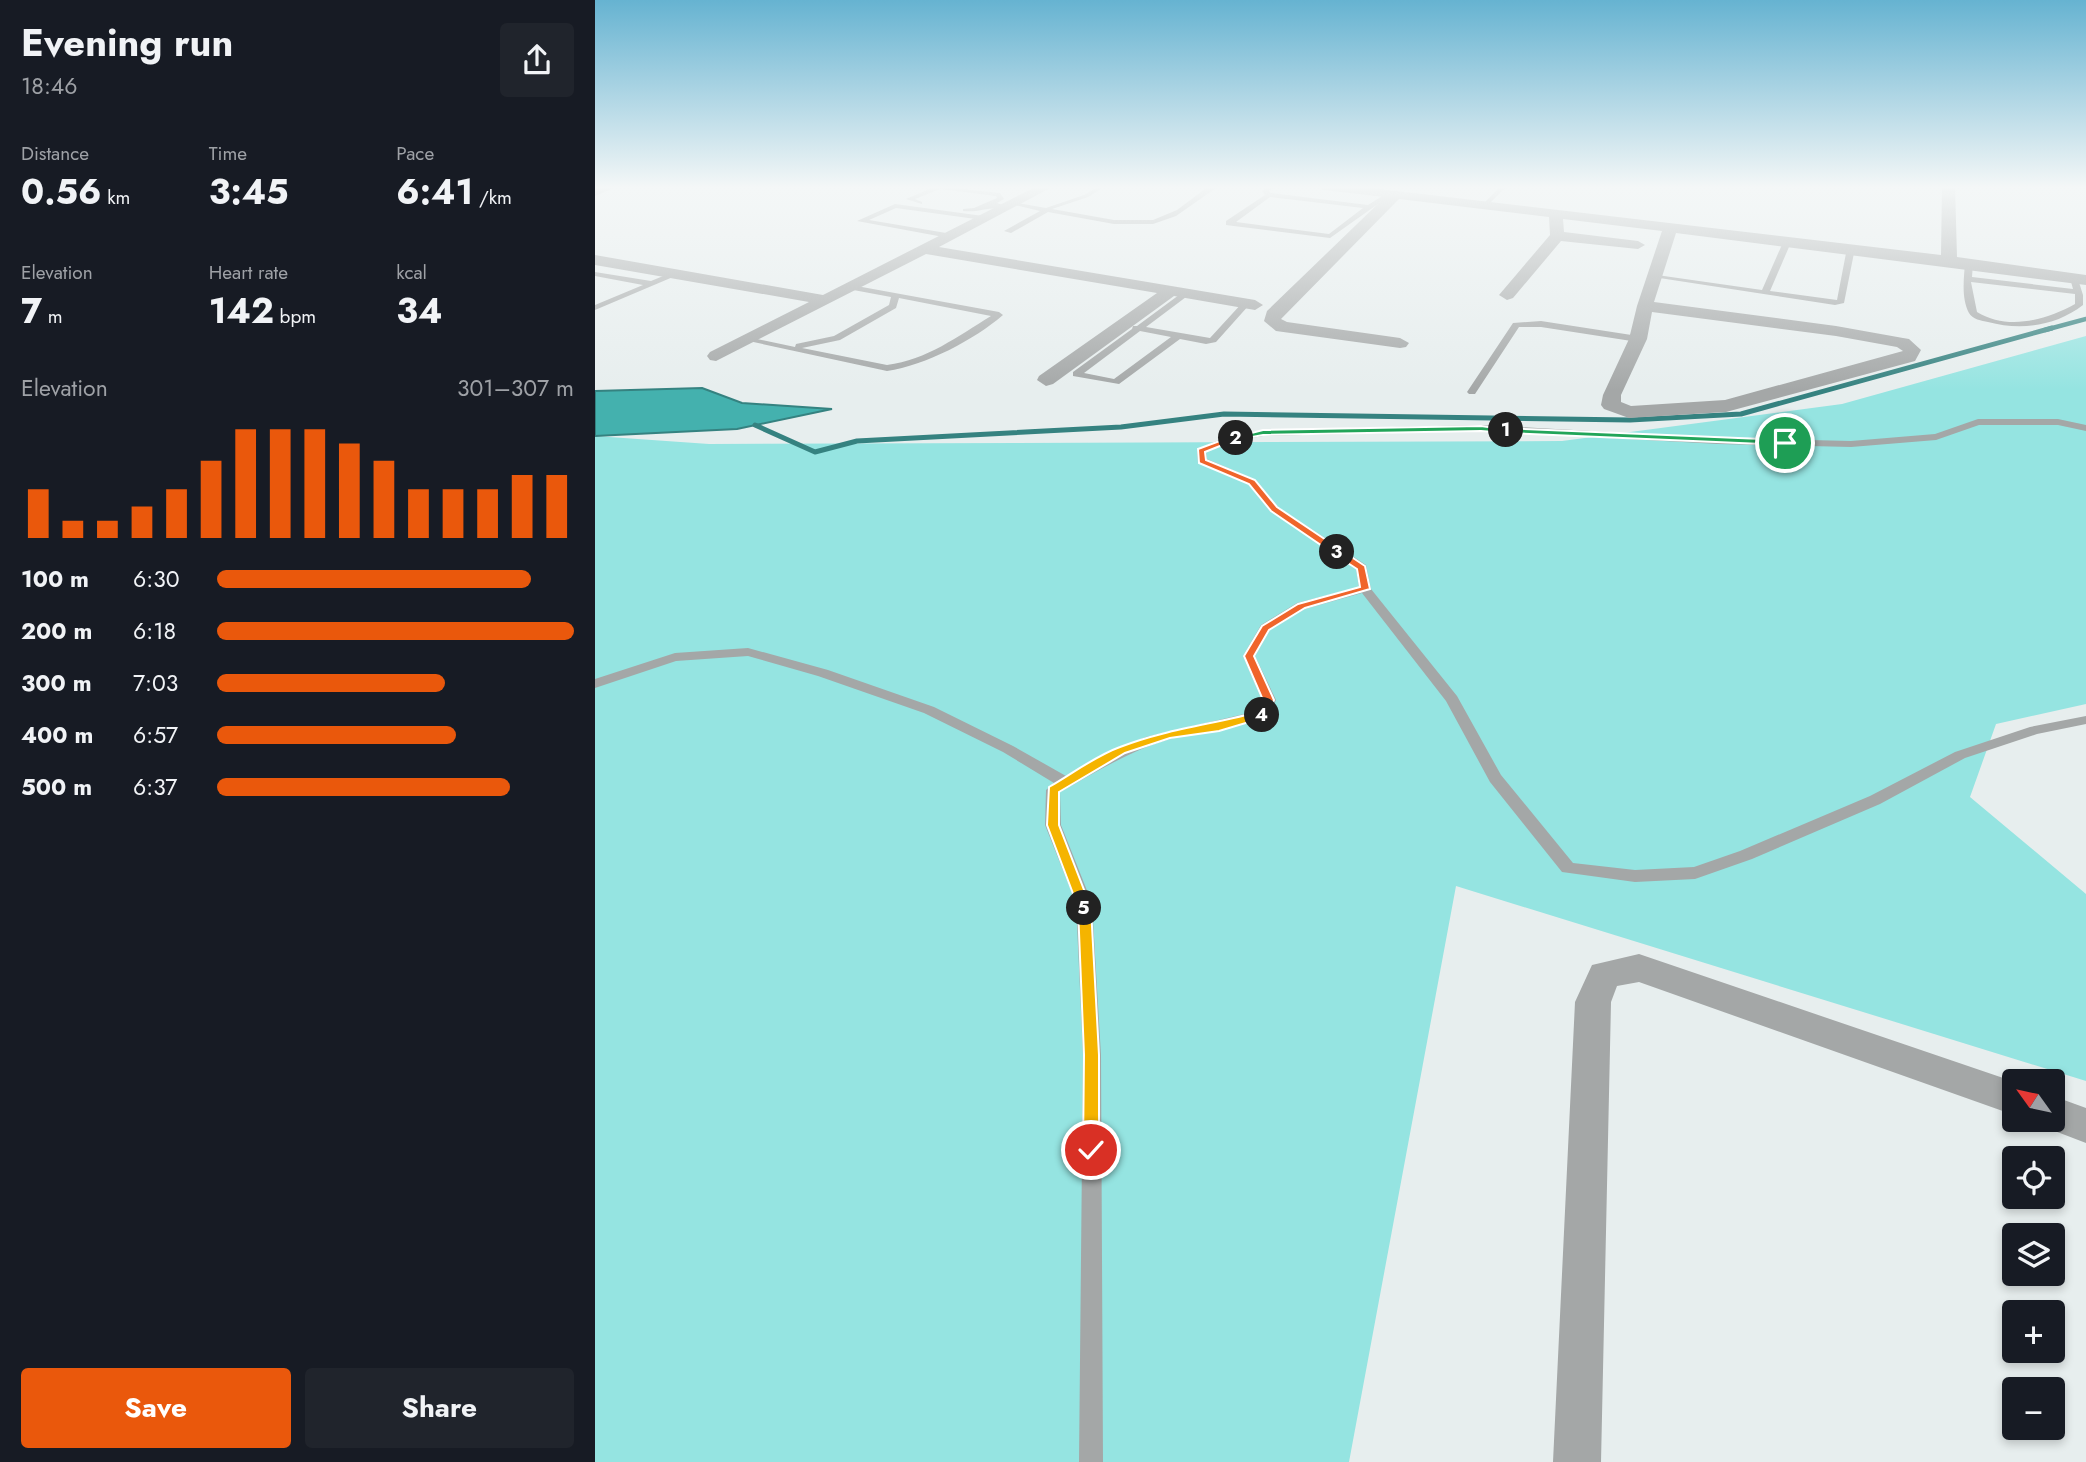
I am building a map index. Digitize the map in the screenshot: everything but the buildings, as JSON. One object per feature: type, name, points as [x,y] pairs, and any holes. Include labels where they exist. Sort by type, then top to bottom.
[{"type":"street","points":[[716,356],[914,254]]},
{"type":"street","points":[[955,254],[1250,304]]},
{"type":"street","points":[[1328,254],[1273,315],[1272,321],[1282,327],[1400,343]]},
{"type":"street","points":[[1507,295],[1542,254]]},
{"type":"street","points":[[1645,306],[1836,331],[1903,343],[1912,351],[1909,358],[1726,406],[1629,412],[1611,405],[1612,395],[1638,339],[1645,306],[1663,254]]},
{"type":"street","points":[[1898,254],[1949,261],[1969,271],[2079,284]]},
{"type":"street","points":[[1949,254],[1949,261]]},
{"type":"street","points":[[595,260],[826,300]]},
{"type":"street","points":[[1047,380],[1178,292]]},
{"type":"street","points":[[1577,1462],[1593,1002],[1605,975],[1639,968],[2002,1093]]},
{"type":"street","points":[[2065,1118],[2086,1126]]},
{"type":"lane","points":[[1765,293],[1782,254]]},
{"type":"lane","points":[[1657,277],[1841,301],[1850,254]]},
{"type":"lane","points":[[1969,271],[1973,313],[1986,320],[2036,323],[2079,306],[2079,284]]},
{"type":"lane","points":[[595,274],[653,284]]},
{"type":"lane","points":[[595,308],[676,274]]},
{"type":"lane","points":[[748,340],[887,368],[900,367],[926,357],[999,315],[851,287]]},
{"type":"lane","points":[[1178,292],[1076,373],[1116,382],[1178,336]]},
{"type":"lane","points":[[780,346],[810,345],[837,338],[893,306],[895,296]]},
{"type":"lane","points":[[1136,328],[1213,340],[1250,304]]},
{"type":"lane","points":[[1472,392],[1516,325],[1541,324],[1638,339]]},
{"type":"lane","points":[[2086,428],[2058,422],[1978,422],[1936,437],[1851,444],[1705,441],[1481,428],[1263,432],[1233,438],[1201,451],[1202,461],[1252,482],[1274,509],[1362,568],[1365,589],[1452,699],[1495,778],[1568,868],[1635,876],[1695,873],[1747,855],[1875,800],[1960,755],[2035,730],[2086,720]]},
{"type":"lane","points":[[1091,1462],[1092,1055],[1084,903],[1053,825],[1053,790],[1121,751],[1168,735],[1219,727],[1263,714],[1269,700],[1249,656],[1265,628],[1301,606],[1365,589]]},
{"type":"lane","points":[[595,684],[675,657],[748,652],[824,673],[929,710],[1008,749],[1066,783]]},
{"type":"shaded area","points":[[2086,336],[2086,704],[1996,724],[1970,797],[2086,894],[2086,1081],[2065,1074],[2065,1069],[2047,1069],[1456,886],[1349,1462],[595,1462],[595,436],[709,444],[1562,441],[1842,404]]},
{"type":"shaded area","points":[[702,388],[742,403],[832,409],[737,429],[595,436],[595,391]]},
{"type":"waterway","points":[[2045,330],[2086,319]]},
{"type":"waterway","points":[[755,425],[815,452],[857,441],[1121,427],[1224,414],[1630,420],[1741,414],[2052,328]]},
{"type":"route","points":[[1091,1150],[1092,1055],[1084,903],[1053,825],[1053,790],[1121,751],[1168,735],[1219,727],[1263,714],[1269,700],[1249,656],[1265,628],[1301,606],[1365,589],[1362,568],[1274,509],[1252,482],[1202,461],[1201,451],[1233,438],[1263,432],[1481,428],[1785,443]]}]
